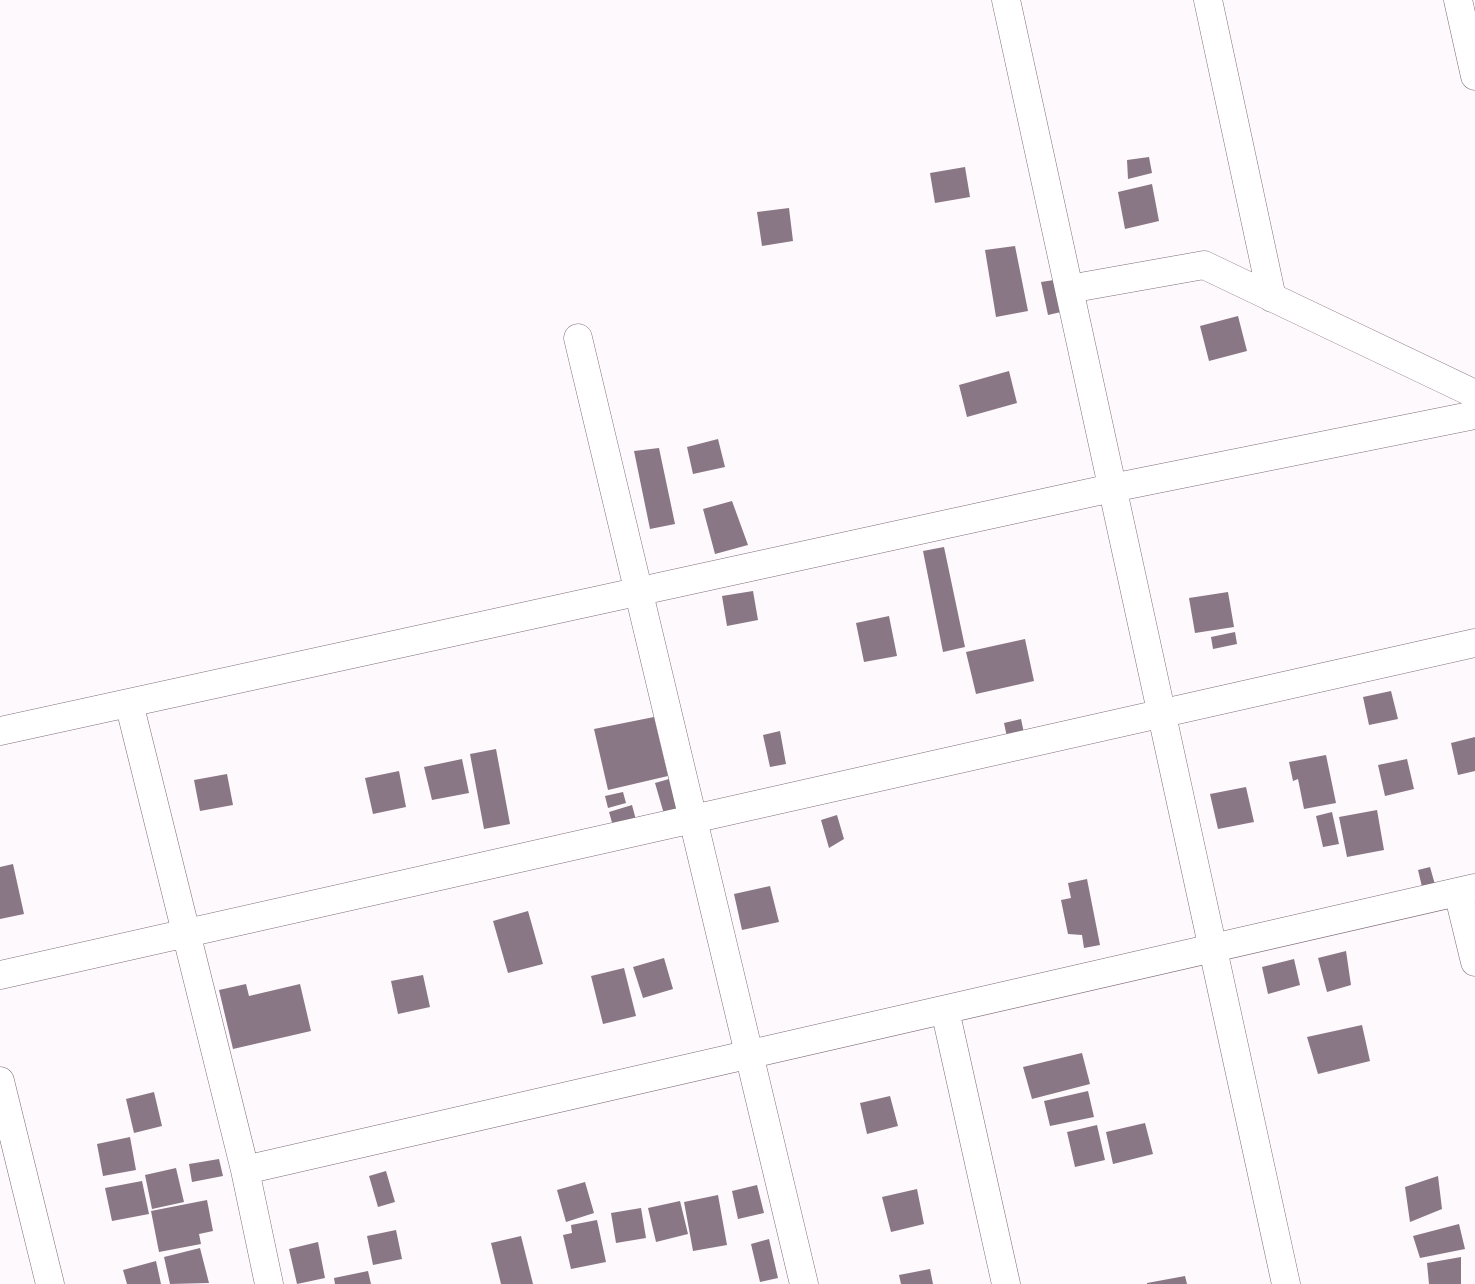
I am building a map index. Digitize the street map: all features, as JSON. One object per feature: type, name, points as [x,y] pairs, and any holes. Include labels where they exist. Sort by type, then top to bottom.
[{"type":"street","points":[[1006,0],[1286,1284]]},
{"type":"street","points":[[1208,0],[1272,298]]},
{"type":"street","points":[[1458,0],[1475,76]]},
{"type":"street","points":[[1069,289],[1204,265],[1475,394]]},
{"type":"street","points":[[578,338],[804,1284]]},
{"type":"street","points":[[0,731],[1112,488],[1475,415]]},
{"type":"street","points":[[0,974],[1475,643]]},
{"type":"street","points":[[129,702],[245,1170],[269,1284]]},
{"type":"street","points":[[245,1170],[1467,890],[1475,962]]},
{"type":"street","points":[[945,1010],[1006,1284]]},
{"type":"street","points":[[0,1081],[50,1284]]},
{"type":"building","points":[[1149,157],[1152,173],[1128,179],[1127,160]]},
{"type":"building","points":[[965,167],[970,197],[935,203],[930,173]]},
{"type":"building","points":[[1152,184],[1159,221],[1125,229],[1118,192]]},
{"type":"building","points":[[789,208],[793,241],[762,246],[757,212]]},
{"type":"building","points":[[1015,246],[1028,311],[996,317],[985,250]]},
{"type":"building","points":[[1054,280],[1061,312],[1048,315],[1041,282]]},
{"type":"building","points":[[1238,316],[1247,351],[1209,361],[1200,326]]},
{"type":"building","points":[[1009,371],[1017,403],[967,417],[959,385]]},
{"type":"building","points":[[718,439],[725,467],[693,474],[687,447]]},
{"type":"building","points":[[659,448],[675,524],[650,529],[634,451]]},
{"type":"building","points":[[732,501],[748,545],[715,554],[703,509]]},
{"type":"building","points":[[944,547],[965,647],[943,652],[923,551]]},
{"type":"building","points":[[753,591],[758,620],[727,626],[722,596]]},
{"type":"building","points":[[1228,592],[1234,627],[1195,633],[1189,598]]},
{"type":"building","points":[[889,616],[897,656],[864,662],[856,623]]},
{"type":"building","points":[[1235,632],[1237,644],[1213,649],[1211,637]]},
{"type":"building","points":[[1025,639],[1034,681],[976,694],[966,652]]},
{"type":"building","points":[[1391,691],[1398,719],[1369,725],[1363,697]]},
{"type":"building","points":[[654,717],[668,776],[608,790],[594,729]]},
{"type":"building","points":[[1021,719],[1024,733],[1007,737],[1004,723]]},
{"type":"building","points":[[780,731],[786,764],[770,767],[763,735]]},
{"type":"building","points":[[1475,737],[1475,771],[1458,775],[1451,743]]},
{"type":"building","points":[[496,749],[510,824],[484,829],[470,754]]},
{"type":"building","points":[[1326,755],[1336,803],[1304,809],[1298,779],[1293,781],[1289,762]]},
{"type":"building","points":[[462,759],[469,793],[432,800],[424,767]]},
{"type":"building","points":[[1407,759],[1414,789],[1385,796],[1378,765]]},
{"type":"building","points":[[399,771],[406,807],[373,814],[365,778]]},
{"type":"building","points":[[227,774],[233,805],[200,811],[194,780]]},
{"type":"building","points":[[669,779],[678,809],[664,814],[655,783]]},
{"type":"building","points":[[1246,787],[1254,822],[1218,829],[1210,794]]},
{"type":"building","points":[[623,792],[626,803],[608,808],[605,796]]},
{"type":"building","points":[[632,805],[636,820],[613,826],[609,812]]},
{"type":"building","points":[[1377,810],[1384,850],[1347,857],[1339,817]]},
{"type":"building","points":[[1332,812],[1339,844],[1323,847],[1316,816]]},
{"type":"building","points":[[837,815],[844,839],[829,848],[821,820]]},
{"type":"building","points":[[13,864],[24,914],[0,919],[0,867]]},
{"type":"building","points":[[1430,867],[1436,888],[1423,891],[1418,870]]},
{"type":"building","points":[[1087,879],[1100,945],[1084,948],[1082,935],[1068,934],[1061,900],[1071,898],[1068,883]]},
{"type":"building","points":[[770,886],[779,922],[742,930],[734,894]]},
{"type":"building","points":[[528,911],[543,964],[508,973],[493,921]]},
{"type":"building","points":[[1346,951],[1351,985],[1327,992],[1318,958]]},
{"type":"building","points":[[664,958],[673,989],[643,998],[633,967]]},
{"type":"building","points":[[1294,959],[1300,985],[1268,994],[1262,967]]},
{"type":"building","points":[[624,968],[636,1016],[603,1024],[591,976]]},
{"type":"building","points":[[423,975],[430,1007],[398,1014],[391,981]]},
{"type":"building","points":[[246,984],[249,996],[300,984],[311,1031],[233,1049],[219,990]]},
{"type":"building","points":[[1362,1025],[1370,1061],[1318,1074],[1307,1037]]},
{"type":"building","points":[[1082,1053],[1090,1084],[1032,1099],[1023,1067]]},
{"type":"building","points":[[1088,1091],[1094,1117],[1050,1126],[1044,1101]]},
{"type":"building","points":[[154,1092],[162,1126],[134,1133],[126,1099]]},
{"type":"building","points":[[890,1096],[898,1126],[867,1134],[860,1103]]},
{"type":"building","points":[[1145,1123],[1153,1154],[1113,1164],[1106,1132]]},
{"type":"building","points":[[1097,1125],[1105,1160],[1075,1167],[1067,1132]]},
{"type":"building","points":[[130,1137],[136,1170],[103,1176],[97,1144]]},
{"type":"building","points":[[219,1159],[223,1176],[192,1182],[189,1164]]},
{"type":"building","points":[[176,1168],[184,1202],[152,1209],[145,1175]]},
{"type":"building","points":[[386,1171],[395,1202],[378,1207],[369,1176]]},
{"type":"building","points":[[1438,1176],[1442,1209],[1410,1222],[1405,1187]]},
{"type":"building","points":[[142,1181],[149,1214],[112,1221],[105,1188]]},
{"type":"building","points":[[585,1182],[594,1213],[566,1222],[557,1190]]},
{"type":"building","points":[[757,1185],[764,1213],[738,1219],[732,1191]]},
{"type":"building","points":[[917,1189],[924,1224],[891,1232],[882,1197]]},
{"type":"building","points":[[718,1195],[727,1245],[693,1251],[684,1202]]},
{"type":"building","points":[[207,1200],[213,1231],[199,1234],[201,1244],[159,1252],[151,1211]]},
{"type":"building","points":[[680,1201],[688,1234],[656,1242],[648,1208]]},
{"type":"building","points":[[641,1208],[646,1238],[616,1243],[611,1213]]},
{"type":"building","points":[[597,1220],[606,1262],[571,1269],[563,1235],[572,1233],[571,1225]]},
{"type":"building","points":[[1459,1224],[1465,1249],[1420,1258],[1413,1236]]},
{"type":"building","points":[[396,1230],[402,1259],[373,1265],[367,1236]]},
{"type":"building","points":[[521,1236],[533,1284],[501,1284],[491,1243]]},
{"type":"building","points":[[769,1239],[778,1278],[760,1282],[751,1244]]},
{"type":"building","points":[[318,1242],[325,1278],[297,1284],[289,1249]]},
{"type":"building","points":[[200,1248],[209,1283],[170,1284],[164,1257]]},
{"type":"building","points":[[1461,1257],[1461,1284],[1429,1284],[1427,1263]]},
{"type":"building","points":[[156,1261],[161,1284],[127,1284],[123,1270]]},
{"type":"building","points":[[930,1269],[933,1284],[901,1284],[899,1275]]},
{"type":"building","points":[[368,1271],[371,1284],[335,1284],[334,1278]]},
{"type":"building","points":[[1185,1276],[1187,1284],[1147,1284],[1147,1283]]}]
